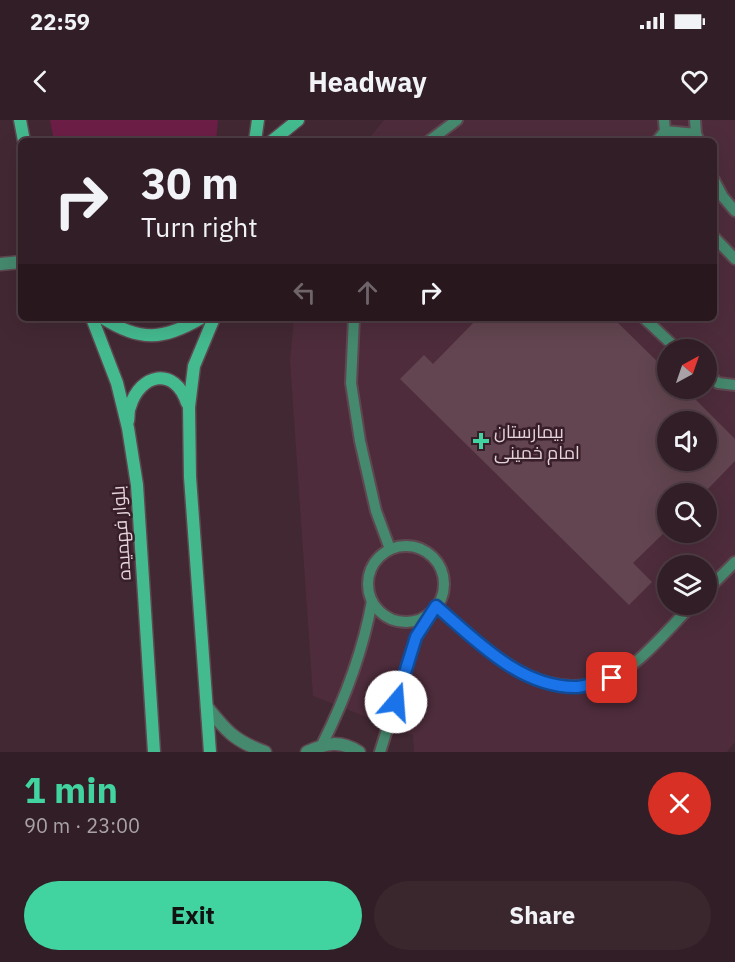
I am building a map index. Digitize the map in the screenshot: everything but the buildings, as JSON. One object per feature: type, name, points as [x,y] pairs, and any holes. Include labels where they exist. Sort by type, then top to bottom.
[{"type":"main road","points":[[20,120],[23,138]]},
{"type":"main road","points":[[255,138],[258,120]]},
{"type":"main road","points":[[276,138],[297,120]]},
{"type":"main road","name":"بلوار فهمیده","points":[[93,321],[117,383],[128,428],[136,485],[154,752]]},
{"type":"main road","points":[[108,321],[120,329],[150,337],[179,331],[196,321]]},
{"type":"main road","points":[[210,752],[190,477],[189,407],[194,366],[213,321]]},
{"type":"main road","points":[[128,428],[130,407],[147,382],[161,377],[175,382],[183,390],[189,407]]},
{"type":"street","points":[[0,264],[18,262]]},
{"type":"street","points":[[207,707],[228,733],[248,746],[266,752]]},
{"type":"street","points":[[307,752],[333,742],[348,745],[359,752]]},
{"type":"lane","points":[[433,138],[457,120]]},
{"type":"lane","points":[[665,126],[698,137],[695,120]]},
{"type":"lane","points":[[717,186],[735,211]]},
{"type":"lane","points":[[717,240],[735,260]]},
{"type":"lane","points":[[354,321],[351,383],[360,441],[376,511],[390,549]]},
{"type":"lane","points":[[647,321],[666,339]]},
{"type":"lane","points":[[717,382],[735,385]]},
{"type":"lane","points":[[380,752],[416,637],[434,610],[442,596],[444,580],[439,564],[430,554],[415,547],[403,546],[384,553],[372,567],[368,585],[372,601],[382,614],[396,621],[416,621],[434,610]]},
{"type":"lane","points":[[717,580],[735,562]]},
{"type":"lane","points":[[322,745],[345,697],[366,633],[372,601]]},
{"type":"lane","points":[[434,610],[499,659],[542,682],[577,687],[612,678],[642,656],[682,615]]},
{"type":"shaded area","points":[[50,120],[218,120],[216,138],[53,138]]},
{"type":"shaded area","name":"بیمارستان امام خمینی","points":[[384,120],[735,120],[735,742],[727,752],[414,752],[413,735],[313,696],[290,360],[294,321],[717,321],[717,138],[369,138]]},
{"type":"place","name":"بیمارستان امام خمینی","points":[[481,441]]},
{"type":"route","points":[[396,702],[416,637],[436,606],[499,659],[542,682],[577,687],[612,678]]}]
